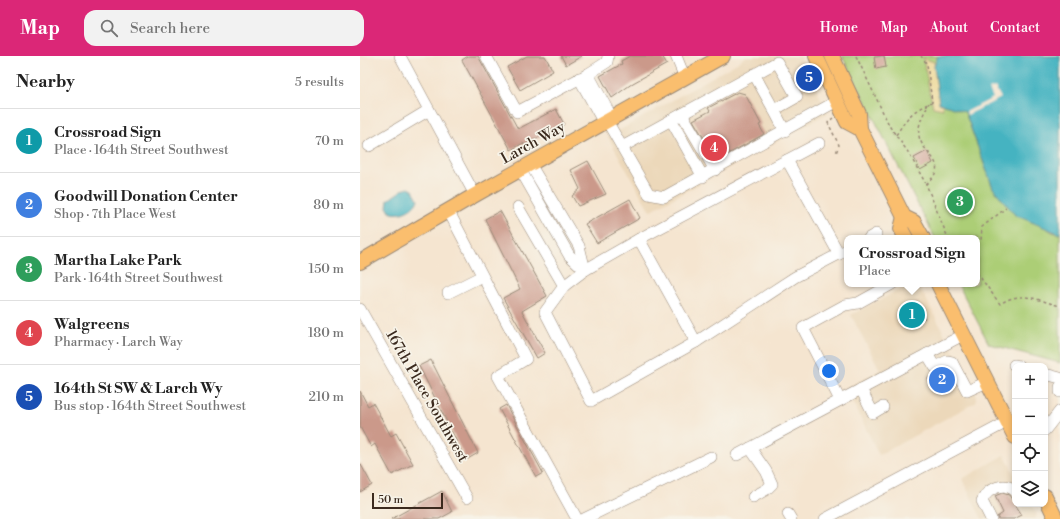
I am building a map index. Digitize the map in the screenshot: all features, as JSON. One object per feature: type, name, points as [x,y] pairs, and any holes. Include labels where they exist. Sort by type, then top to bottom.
[{"type":"main road","name":"Larch Way","points":[[360,262],[475,195],[526,171],[608,121],[723,56]]},
{"type":"main road","points":[[816,56],[847,122],[860,129]]},
{"type":"main road","points":[[832,56],[859,114],[860,129],[904,216],[914,222],[921,235]]},
{"type":"main road","points":[[904,216],[902,229],[905,235]]},
{"type":"main road","points":[[940,287],[1014,435]]},
{"type":"main road","points":[[1048,502],[1056,519]]},
{"type":"street","points":[[400,56],[475,195]]},
{"type":"street","points":[[486,56],[517,112],[607,62],[608,56]]},
{"type":"street","points":[[676,56],[685,78]]},
{"type":"street","points":[[622,147],[777,62],[797,97],[774,110]]},
{"type":"street","points":[[754,74],[785,131]]},
{"type":"street","points":[[583,76],[648,194],[664,197],[703,177],[837,101]]},
{"type":"street","points":[[369,146],[429,110]]},
{"type":"street","points":[[682,114],[715,170]]},
{"type":"street","points":[[671,120],[703,177]]},
{"type":"street","points":[[787,160],[843,252],[795,277],[696,342],[592,401],[545,312],[564,286],[585,270],[639,240],[787,160],[819,143]]},
{"type":"street","points":[[526,171],[569,229],[579,246],[585,270]]},
{"type":"street","points":[[526,171],[569,255],[585,270]]},
{"type":"street","points":[[518,206],[564,286]]},
{"type":"street","points":[[448,210],[526,359],[498,376],[577,519]]},
{"type":"street","points":[[558,236],[569,229]]},
{"type":"street","points":[[639,240],[696,342]]},
{"type":"street","points":[[448,293],[482,276]]},
{"type":"street","points":[[840,400],[803,328],[845,305],[858,303],[887,287]]},
{"type":"street","name":"167th Place Southwest","points":[[360,309],[467,498]]},
{"type":"street","points":[[737,455],[963,334]]},
{"type":"street","points":[[927,354],[935,367],[947,361],[952,362],[967,391],[987,382]]},
{"type":"street","points":[[1048,375],[1060,378]]},
{"type":"street","points":[[861,389],[870,415],[883,407]]},
{"type":"street","points":[[1048,426],[1060,411]]},
{"type":"street","points":[[826,519],[1007,422]]},
{"type":"street","points":[[750,448],[766,471],[772,484],[767,489],[753,497]]},
{"type":"street","points":[[584,519],[711,457]]},
{"type":"street","points":[[991,519],[982,501],[984,496],[988,492],[1004,485],[1012,488]]},
{"type":"path","points":[[856,56],[890,127],[926,184],[947,235]]},
{"type":"path","points":[[896,135],[907,118],[916,109],[932,102],[933,97],[927,64],[921,56]]},
{"type":"path","points":[[926,184],[935,172],[936,164],[933,156],[922,145],[919,136],[919,126],[928,103]]},
{"type":"path","points":[[834,118],[829,120],[828,124],[839,145],[836,153]]},
{"type":"path","points":[[980,241],[982,227],[1006,208]]},
{"type":"path","points":[[980,277],[1000,304],[1010,298],[1021,296],[1060,306]]},
{"type":"shaded area","points":[[746,56],[800,56],[828,113],[650,211],[608,137],[737,63]]},
{"type":"shaded area","points":[[904,287],[920,287],[976,394],[976,402],[879,455],[846,388],[880,370],[851,315]]},
{"type":"shaded area","points":[[1004,455],[1012,470],[1012,507],[1033,507],[1036,513],[1036,519],[982,519],[962,479]]},
{"type":"green space","points":[[842,56],[938,56],[934,66],[965,112],[993,188],[1052,232],[1060,234],[1060,363],[989,344],[960,287],[980,287],[980,235],[933,235]]},
{"type":"sand","points":[[923,58],[934,62],[943,109],[933,107]]},
{"type":"water","points":[[938,56],[1060,56],[1060,234],[1015,215],[993,188],[965,112],[939,103],[934,66]]},
{"type":"water","points":[[409,188],[413,190],[418,199],[417,203],[411,209],[402,213],[390,212],[387,207],[388,200],[402,190]]},
{"type":"pier","points":[[995,87],[1001,98],[967,115],[966,112],[993,98],[989,89]]},
{"type":"building","points":[[468,56],[478,56],[518,129],[556,109],[564,124],[524,145],[523,143],[511,150],[462,60]]},
{"type":"building","points":[[527,56],[545,56],[553,71],[520,90],[507,67]]},
{"type":"building","points":[[561,56],[582,56],[566,65]]},
{"type":"building","points":[[630,56],[662,56],[667,64],[633,83],[612,98],[600,76],[622,64],[621,61]]},
{"type":"building","points":[[884,56],[886,67],[876,69],[874,57]]},
{"type":"building","points":[[738,92],[745,94],[761,124],[759,125],[764,134],[717,160],[693,120],[710,111],[708,108]]},
{"type":"building","points":[[927,151],[933,163],[920,170],[914,158]]},
{"type":"building","points":[[588,161],[606,194],[578,206],[572,196],[580,189],[571,170]]},
{"type":"building","points":[[630,199],[640,218],[597,243],[585,224]]},
{"type":"building","points":[[500,211],[547,296],[522,311],[545,353],[537,358],[503,298],[520,289],[485,219]]},
{"type":"building","points":[[917,303],[925,318],[908,327],[900,312]]},
{"type":"building","points":[[431,360],[478,453],[466,460],[419,366]]},
{"type":"building","points":[[948,369],[955,382],[935,392],[928,378]]},
{"type":"building","points":[[360,391],[368,406],[373,403],[391,436],[396,433],[413,464],[392,475],[375,444],[371,447],[360,427]]},
{"type":"building","points":[[506,405],[543,473],[536,477],[499,409]]},
{"type":"building","points":[[360,463],[372,485],[360,492]]},
{"type":"building","points":[[442,491],[452,512],[439,519],[391,519]]},
{"type":"building","points":[[1002,493],[1009,495],[1012,500],[1012,507],[1017,507],[1022,515],[1014,519],[998,519],[997,517],[1003,513],[995,496]]},
{"type":"place","name":"164th St SW & Larch Wy","points":[[809,78]]},
{"type":"place","name":"Walgreens","points":[[714,148]]},
{"type":"place","name":"Martha Lake Park","points":[[960,202]]},
{"type":"place","name":"Crossroad Sign","points":[[912,315]]},
{"type":"place","name":"Goodwill Donation Center","points":[[942,380]]}]
